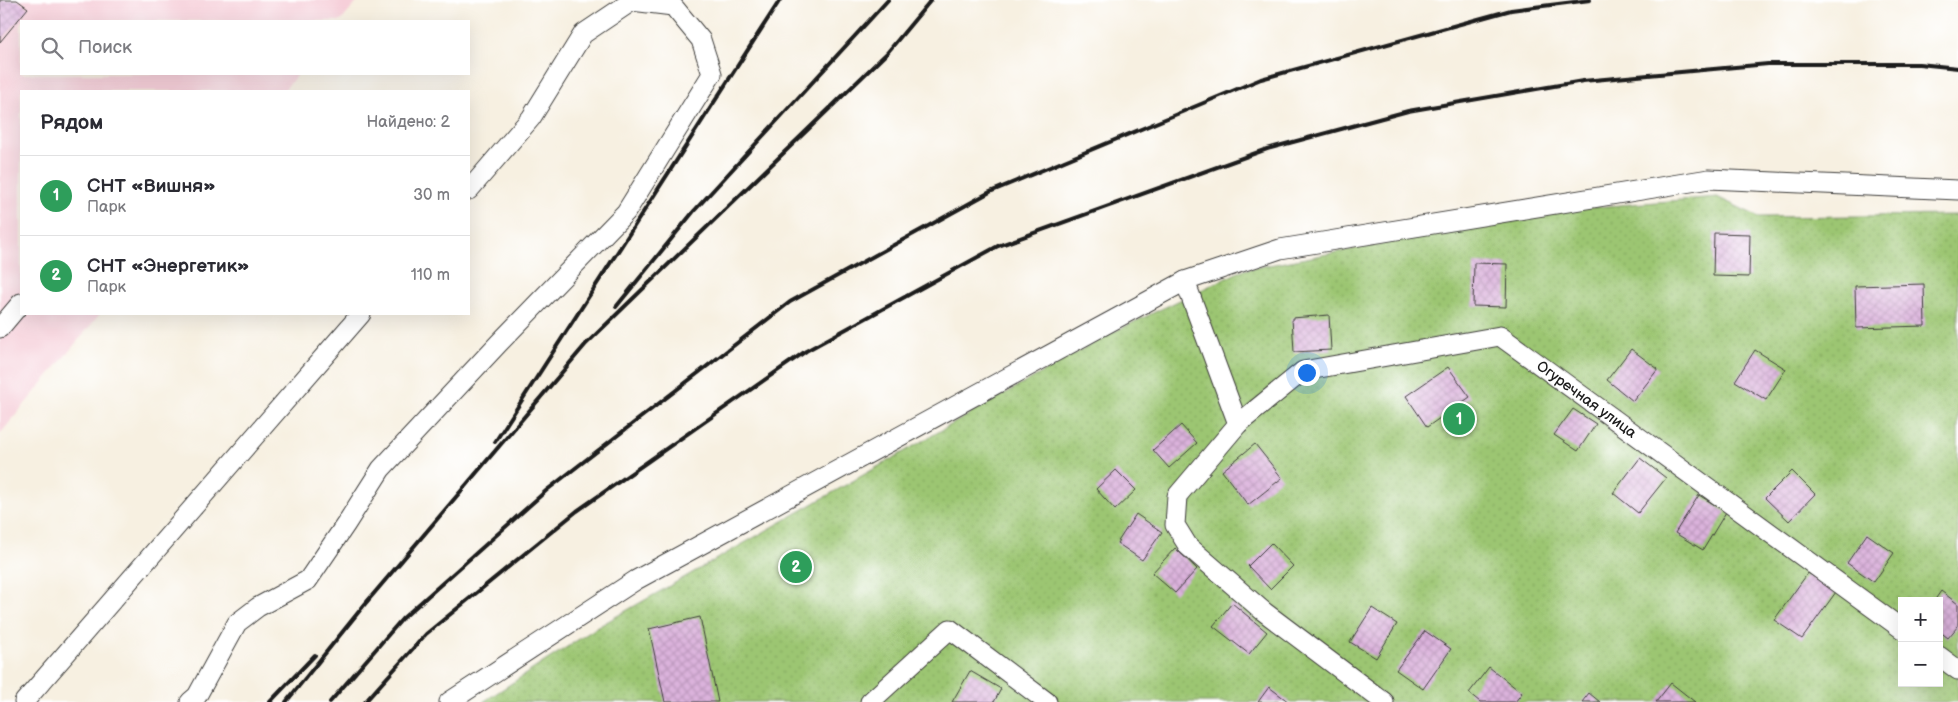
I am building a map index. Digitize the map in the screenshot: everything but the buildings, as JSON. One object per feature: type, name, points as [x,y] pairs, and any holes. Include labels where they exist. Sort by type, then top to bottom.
[{"type":"lane","points":[[190,702],[197,696],[236,623],[258,606],[308,580],[381,469],[498,344],[626,212],[712,74],[701,40],[673,6],[632,1],[583,34],[531,118],[470,189]]},
{"type":"lane","points":[[449,702],[636,580],[1185,281],[1280,249],[1709,179],[1958,190]]},
{"type":"lane","points":[[1185,281],[1238,424]]},
{"type":"lane","points":[[0,328],[20,304]]},
{"type":"lane","points":[[24,702],[360,315]]},
{"type":"lane","name":"Огуречная улица","points":[[1384,702],[1262,611],[1188,546],[1175,525],[1177,496],[1238,424],[1303,370],[1500,336],[1898,626]]},
{"type":"lane","points":[[870,702],[950,629],[1047,702]]},
{"type":"lane","points":[[1943,659],[1958,670]]},
{"type":"shaded area","points":[[0,0],[359,0],[342,20],[20,20],[20,75],[297,75],[284,90],[20,90],[20,315],[99,315],[0,434]]},
{"type":"green space","points":[[1717,197],[1759,217],[1958,215],[1958,702],[483,702],[596,628],[1113,332],[1243,270],[1559,210]]},
{"type":"railway","points":[[495,442],[780,0]]},
{"type":"railway","points":[[616,307],[694,211],[888,0]]},
{"type":"railway","points":[[286,702],[365,604],[586,344],[887,53],[931,0]]},
{"type":"railway","points":[[330,702],[402,619],[547,490],[790,302],[990,192],[1261,79],[1511,10],[1590,0]]},
{"type":"railway","points":[[365,702],[426,634],[577,511],[806,351],[998,246],[1267,149],[1408,111],[1583,81],[1768,64],[1919,64],[1958,68]]},
{"type":"railway","points":[[270,702],[315,655]]},
{"type":"place","name":"СНТ «Вишня»","points":[[1459,419]]},
{"type":"place","name":"СНТ «Энергетик»","points":[[796,567]]}]
